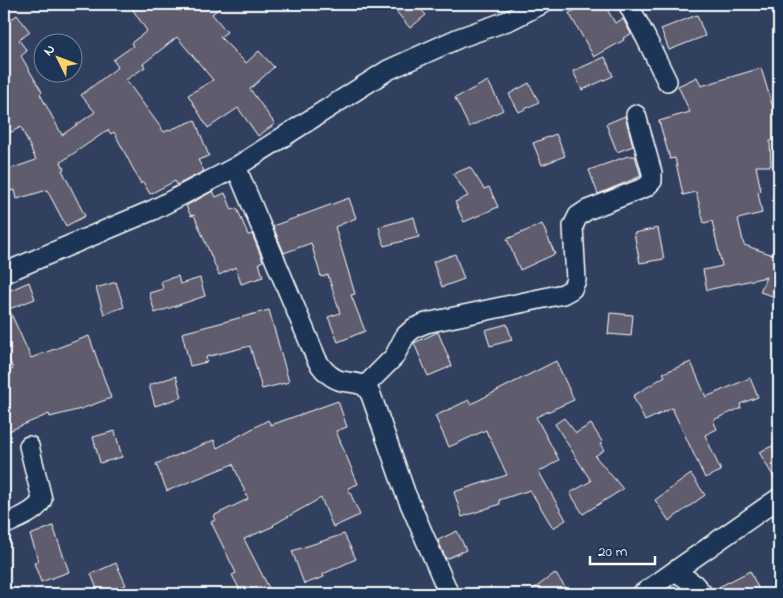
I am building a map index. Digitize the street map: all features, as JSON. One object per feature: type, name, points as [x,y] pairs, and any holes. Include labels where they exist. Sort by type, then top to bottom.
[{"type":"street","points":[[4,273],[153,210],[236,167],[388,70],[459,38],[510,20],[542,4]]},
{"type":"street","points":[[628,4],[666,81]]},
{"type":"street","points":[[365,386],[394,357],[405,336],[414,328],[426,323],[563,294],[572,289],[576,280],[573,226],[578,216],[587,210],[646,187],[652,181],[652,174],[636,115]]},
{"type":"street","points":[[236,167],[322,369],[334,379],[365,386],[371,395],[405,492],[449,594]]},
{"type":"street","points":[[4,525],[33,511],[40,505],[42,499],[28,446]]},
{"type":"street","points":[[642,594],[779,498]]},
{"type":"street","points":[[675,572],[694,584],[703,594]]},
{"type":"building","points":[[129,4],[225,4],[212,14],[227,32],[220,37],[246,63],[259,51],[274,67],[250,89],[275,124],[258,136],[238,108],[208,128],[188,95],[213,80],[177,37],[143,64],[145,67],[126,80],[164,132],[195,120],[209,156],[198,160],[204,171],[177,185],[175,181],[150,194],[143,182],[141,184],[114,132],[111,134],[108,130],[61,162],[64,169],[62,170],[85,216],[66,226],[47,190],[17,199],[15,190],[11,191],[4,171],[36,160],[21,127],[4,136],[4,17],[7,22],[17,15],[30,32],[19,40],[27,51],[21,56],[32,75],[32,82],[36,82],[42,92],[40,94],[62,135],[95,112],[81,95],[118,67],[113,60],[133,46],[131,43],[147,31]]},
{"type":"building","points":[[390,4],[416,4],[426,15],[410,28]]},
{"type":"building","points":[[587,4],[604,4],[615,23],[623,19],[631,34],[594,57],[569,13]]},
{"type":"building","points":[[697,15],[705,36],[669,50],[661,29]]},
{"type":"building","points":[[605,57],[613,76],[582,90],[573,71]]},
{"type":"building","points":[[761,68],[779,122],[779,139],[770,141],[771,166],[756,166],[761,191],[758,192],[762,213],[738,219],[744,245],[773,255],[776,246],[779,246],[779,298],[760,292],[766,277],[707,290],[703,270],[722,266],[712,221],[704,223],[696,192],[683,195],[675,158],[670,159],[659,121],[690,112],[678,86],[697,77],[701,86]]},
{"type":"building","points":[[488,81],[503,110],[469,127],[455,98]]},
{"type":"building","points":[[529,83],[539,102],[519,112],[509,94]]},
{"type":"building","points":[[625,116],[633,146],[617,152],[606,124]]},
{"type":"building","points":[[556,134],[565,156],[542,165],[533,143]]},
{"type":"building","points":[[628,156],[635,156],[641,176],[598,194],[589,170]]},
{"type":"building","points":[[470,167],[484,189],[489,187],[498,207],[464,222],[455,202],[468,196],[453,174]]},
{"type":"building","points":[[213,191],[216,197],[225,193],[232,210],[237,208],[248,235],[252,234],[263,261],[259,263],[263,277],[241,284],[236,267],[219,275],[194,215],[191,216],[186,206]]},
{"type":"building","points":[[349,198],[356,218],[335,227],[355,294],[351,295],[365,331],[338,342],[328,317],[340,313],[328,275],[321,277],[311,243],[284,253],[273,226]]},
{"type":"building","points":[[414,217],[419,237],[384,246],[379,227]]},
{"type":"building","points":[[542,224],[555,254],[520,270],[507,239]]},
{"type":"building","points":[[658,228],[664,259],[640,263],[634,233]]},
{"type":"building","points":[[455,254],[464,279],[442,287],[433,262]]},
{"type":"building","points":[[178,276],[180,284],[200,278],[205,296],[155,313],[149,293],[163,289],[161,281]]},
{"type":"building","points":[[29,282],[35,299],[9,309],[31,358],[89,336],[111,398],[81,409],[50,417],[49,414],[4,433],[4,373],[13,369],[4,346],[4,293]]},
{"type":"building","points":[[116,282],[124,307],[104,314],[96,288]]},
{"type":"building","points":[[269,310],[289,382],[262,389],[250,346],[206,357],[207,362],[190,366],[182,333]]},
{"type":"building","points":[[610,313],[633,315],[631,336],[608,334]]},
{"type":"building","points":[[507,324],[512,340],[490,346],[485,330]]},
{"type":"building","points":[[438,332],[452,366],[428,376],[414,343]]},
{"type":"building","points":[[556,361],[574,400],[536,417],[559,460],[539,472],[566,520],[553,528],[530,490],[499,500],[500,504],[462,517],[454,492],[507,475],[486,430],[449,447],[435,416],[469,400],[471,404]]},
{"type":"building","points":[[691,362],[706,397],[750,378],[758,397],[740,404],[741,408],[713,420],[717,429],[705,435],[721,471],[705,478],[672,408],[645,421],[633,396],[665,376],[663,373]]},
{"type":"building","points":[[176,376],[182,397],[155,406],[149,385]]},
{"type":"building","points":[[338,401],[347,427],[336,431],[358,484],[348,488],[360,515],[333,527],[321,498],[274,526],[244,539],[272,594],[242,594],[232,575],[236,573],[211,522],[215,520],[213,516],[248,499],[233,464],[167,491],[156,464],[214,440],[217,448],[268,420],[271,425]]},
{"type":"building","points":[[564,418],[576,433],[591,424],[603,443],[600,444],[604,450],[595,456],[623,489],[583,514],[570,493],[591,481],[555,424]]},
{"type":"building","points":[[115,431],[122,457],[100,463],[93,437]]},
{"type":"building","points":[[779,443],[779,486],[759,452]]},
{"type":"building","points":[[691,474],[705,495],[669,521],[655,500]]},
{"type":"building","points":[[53,526],[69,572],[41,582],[34,563],[39,561],[30,535]]},
{"type":"building","points":[[457,531],[466,550],[446,559],[438,540]]},
{"type":"building","points":[[344,534],[356,559],[323,574],[324,577],[304,584],[292,551]]},
{"type":"building","points":[[116,563],[126,585],[118,588],[120,594],[99,594],[91,574]]},
{"type":"building","points":[[750,571],[761,594],[714,594],[713,590]]},
{"type":"building","points":[[555,573],[570,594],[527,594]]}]
